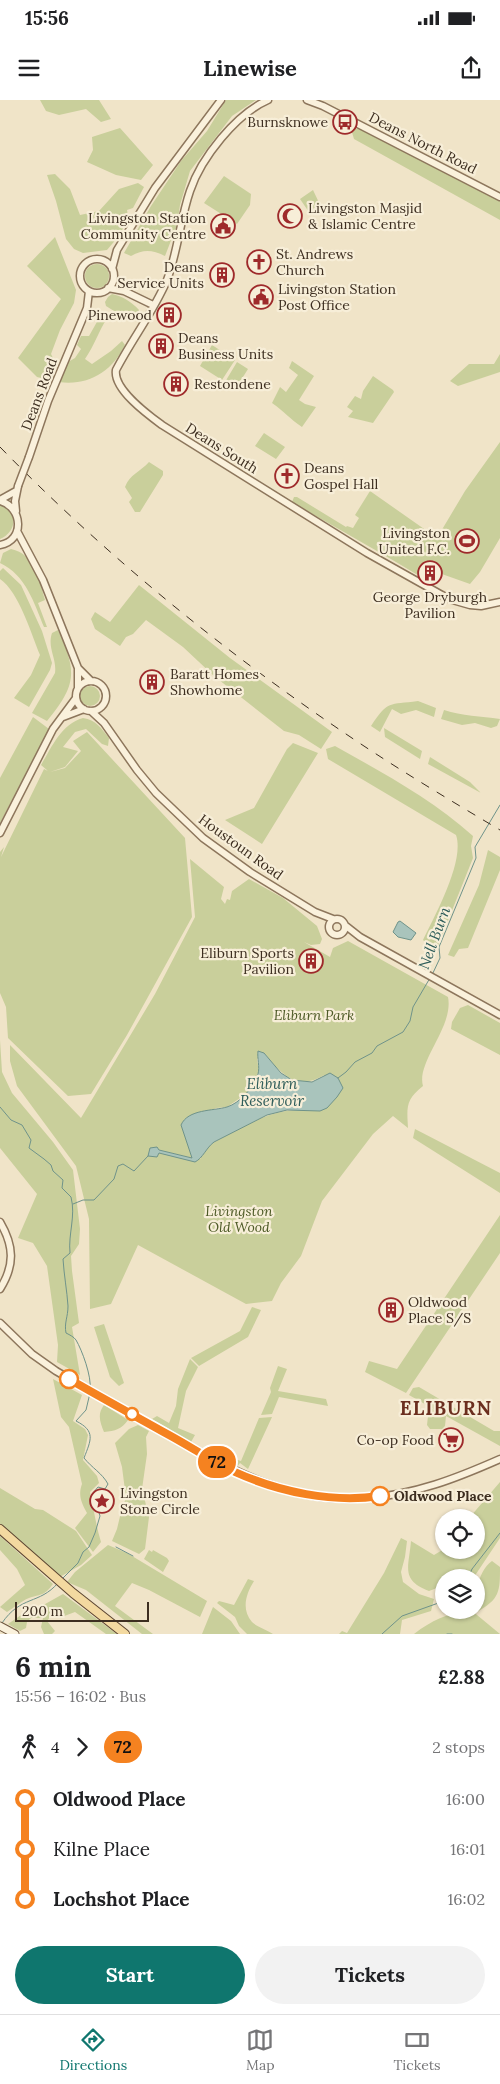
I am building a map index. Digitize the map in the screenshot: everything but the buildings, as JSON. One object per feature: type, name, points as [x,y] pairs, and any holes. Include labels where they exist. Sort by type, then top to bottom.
[{"type":"main road","points":[[0,1530],[51,1575],[125,1634]]},
{"type":"main road","points":[[0,1626],[13,1633]]},
{"type":"street","points":[[112,269],[101,260],[92,260],[81,271],[81,281],[89,291],[99,293],[108,288],[113,280],[112,269],[117,250],[169,168],[221,100]]},
{"type":"street","points":[[108,288],[124,291],[153,305],[166,282],[173,263],[190,190],[197,173],[216,146],[241,117],[256,105],[268,100]]},
{"type":"street","name":"Deans North Road","points":[[307,100],[323,106],[500,196]]},
{"type":"street","points":[[101,260],[117,250]]},
{"type":"street","points":[[113,280],[124,291]]},
{"type":"street","name":"Deans Road","points":[[17,531],[19,524],[16,512],[17,488],[48,401],[87,308],[89,291]]},
{"type":"street","name":"Deans Road","points":[[87,308],[99,293]]},
{"type":"street","name":"Deans South","points":[[153,305],[116,370],[117,381],[145,413],[367,553],[449,599],[475,606],[500,602]]},
{"type":"street","points":[[16,512],[0,501],[17,488]]},
{"type":"street","points":[[0,545],[12,540],[17,531]]},
{"type":"street","points":[[0,833],[48,738],[76,698],[78,688],[78,668],[46,587],[17,531]]},
{"type":"street","points":[[12,540],[29,552]]},
{"type":"street","points":[[62,717],[101,706],[106,698],[105,691],[101,685],[91,681],[78,668]]},
{"type":"street","points":[[78,688],[84,682],[91,681]]},
{"type":"street","points":[[76,698],[79,705],[87,710]]},
{"type":"street","name":"Houstoun Road","points":[[101,706],[104,723]]},
{"type":"street","name":"Houstoun Road","points":[[87,710],[104,723],[137,770],[184,821],[203,838],[237,863],[315,912],[333,919],[342,920],[345,929],[500,1015]]},
{"type":"street","name":"Houstoun Road","points":[[315,912],[328,926],[330,932],[335,935],[345,929]]},
{"type":"street","points":[[328,926],[333,919]]},
{"type":"street","points":[[0,1222],[10,1244],[11,1258],[9,1274],[0,1288]]},
{"type":"street","points":[[0,1323],[32,1354],[76,1383],[234,1471],[277,1488],[350,1498],[404,1493],[445,1482],[500,1459]]},
{"type":"green space","points":[[40,100],[99,100],[111,119],[101,122],[86,109],[59,115],[46,111]]},
{"type":"green space","points":[[226,100],[256,100],[232,116],[190,171],[180,205],[177,225],[165,256],[148,251],[131,256],[124,253],[151,206],[181,161],[207,131]]},
{"type":"green space","points":[[120,128],[153,165],[141,180],[116,175],[87,162],[93,150],[92,137]]},
{"type":"green space","points":[[351,129],[361,129],[500,201],[500,220],[354,139]]},
{"type":"green space","points":[[55,174],[70,189],[80,215],[99,211],[119,189],[138,183],[144,187],[133,208],[127,210],[124,226],[107,250],[83,253],[74,249],[66,239],[47,175]]},
{"type":"green space","points":[[224,176],[251,194],[250,205],[237,224],[204,203]]},
{"type":"green space","points":[[313,190],[322,209],[311,215],[300,199]]},
{"type":"green space","points":[[55,237],[76,290],[74,303],[60,330],[51,354],[57,366],[50,380],[37,377],[18,358],[61,299],[27,266]]},
{"type":"green space","points":[[97,264],[102,265],[108,271],[108,281],[102,287],[97,288],[92,287],[86,281],[85,276],[86,271],[92,265]]},
{"type":"green space","points":[[112,294],[130,302],[139,310],[136,319],[130,321],[106,306],[105,302]]},
{"type":"green space","points":[[102,313],[107,318],[85,359],[92,364],[122,341],[125,345],[120,355],[106,370],[89,379],[70,383],[59,382],[68,362],[75,358],[81,349],[77,345],[81,336],[89,336]]},
{"type":"green space","points":[[212,345],[235,360],[222,380],[200,366]]},
{"type":"green space","points":[[500,354],[500,372],[458,386],[450,381],[469,364],[494,364]]},
{"type":"green space","points":[[292,361],[314,376],[299,400],[316,407],[302,427],[272,403],[280,387],[286,392],[298,375],[289,368]]},
{"type":"green space","points":[[237,362],[248,369],[236,388],[225,382]]},
{"type":"green space","points":[[373,376],[394,392],[373,423],[348,417],[353,411],[347,407],[355,396],[361,399],[363,391]]},
{"type":"green space","points":[[264,433],[285,447],[276,459],[255,446]]},
{"type":"green space","points":[[500,442],[500,538],[480,572],[470,584],[439,573],[432,584],[292,502],[294,497],[297,497],[346,527],[353,528],[359,518],[355,515],[370,491],[437,538],[465,491]]},
{"type":"green space","points":[[149,462],[163,471],[163,475],[140,512],[135,512],[129,502],[132,498],[125,487],[132,476]]},
{"type":"green space","points":[[0,505],[10,511],[13,521],[10,531],[0,539]]},
{"type":"green space","points":[[11,549],[26,556],[35,568],[45,600],[38,603],[47,627],[44,627],[33,599],[23,582],[9,568],[0,563],[3,553]]},
{"type":"green space","points":[[3,568],[21,585],[42,631],[52,663],[29,707],[14,698],[31,675],[40,655],[19,603],[7,585],[0,579],[0,571]]},
{"type":"green space","points":[[139,585],[230,658],[332,732],[321,749],[299,735],[284,731],[214,676],[183,647],[146,620],[133,634],[126,637],[120,646],[95,629],[91,619],[95,612],[110,622]]},
{"type":"green space","points":[[58,630],[69,656],[71,677],[64,697],[47,721],[32,713],[55,673],[51,638],[52,633]]},
{"type":"green space","points":[[90,686],[97,689],[100,696],[97,703],[90,706],[83,703],[80,696],[83,689]]},
{"type":"green space","points":[[418,701],[436,708],[434,717],[416,710],[401,714],[392,709],[380,732],[371,726],[381,712],[390,705]]},
{"type":"green space","points":[[444,710],[465,715],[500,719],[497,726],[491,728],[475,723],[462,725],[441,719]]},
{"type":"green space","points":[[33,717],[49,729],[0,823],[0,778]]},
{"type":"green space","points":[[83,718],[101,728],[109,738],[108,746],[102,744],[86,729],[75,732],[63,747],[78,751],[65,767],[50,772],[65,768],[81,751],[73,741],[87,732],[185,838],[192,917],[127,1035],[91,1094],[68,1096],[8,1038],[6,1007],[0,993],[0,852],[4,847],[1,857],[44,769],[48,771],[41,765],[53,744],[69,725]]},
{"type":"green space","points":[[384,728],[422,751],[420,759],[385,737]]},
{"type":"green space","points":[[293,743],[318,753],[262,844],[225,820],[254,808],[287,749]]},
{"type":"green space","points":[[335,746],[424,798],[473,836],[471,846],[473,858],[437,948],[431,947],[423,940],[453,873],[458,846],[456,835],[328,759],[326,749]]},
{"type":"green space","points":[[430,757],[470,782],[481,793],[428,764]]},
{"type":"green space","points":[[488,850],[500,857],[500,870],[468,948],[459,949],[454,957],[448,955],[479,885]]},
{"type":"green space","points":[[190,859],[224,887],[221,899],[225,904],[227,899],[230,900],[232,891],[249,879],[283,898],[317,926],[322,939],[320,944],[311,945],[304,942],[330,957],[333,948],[348,941],[448,997],[446,1020],[425,1066],[422,1077],[423,1086],[413,1096],[408,1105],[408,1128],[393,1116],[373,1134],[322,1201],[301,1256],[281,1283],[272,1301],[246,1304],[138,1245],[111,1304],[90,1309],[89,1219],[76,1166],[17,1086],[10,1061],[10,1045],[81,1118],[155,994],[195,917]],"holes":[[[264,1053],[284,1074],[297,1081],[305,1082],[324,1075],[302,1110],[278,1112],[256,1120],[214,1142],[207,1148],[200,1159],[193,1158],[182,1125],[216,1108],[227,1107],[250,1090],[259,1071],[257,1059]],[[158,1150],[193,1158],[159,1153]]]},
{"type":"green space","points":[[468,1005],[500,1023],[500,1055],[451,1029],[452,1022],[460,1008]]},
{"type":"green space","points":[[0,1040],[2,1072],[12,1093],[53,1142],[73,1170],[80,1229],[79,1244],[71,1256],[79,1323],[72,1327],[80,1375],[57,1362],[58,1345],[47,1266],[33,1243],[18,1238],[37,1194],[0,1148]]},
{"type":"green space","points":[[415,1129],[500,1173],[500,1193],[413,1138]]},
{"type":"green space","points":[[500,1215],[500,1253],[406,1393],[365,1372],[369,1361],[397,1369]]},
{"type":"green space","points":[[252,1307],[261,1310],[248,1337],[199,1366],[191,1358],[240,1331]]},
{"type":"green space","points":[[104,1324],[124,1383],[119,1386],[110,1377],[94,1327]]},
{"type":"green space","points":[[190,1359],[198,1367],[186,1391],[178,1428],[195,1435],[191,1442],[152,1419],[157,1416],[169,1423],[176,1406],[178,1389]]},
{"type":"green space","points":[[278,1366],[287,1369],[278,1391],[326,1399],[328,1406],[279,1397],[272,1414],[261,1415],[271,1392],[270,1388]]},
{"type":"green space","points":[[53,1379],[82,1395],[73,1421],[85,1429],[88,1435],[83,1460],[97,1476],[99,1483],[90,1492],[101,1542],[93,1552],[75,1528],[87,1513],[81,1498],[82,1484],[69,1427],[61,1417]]},
{"type":"green space","points":[[419,1387],[494,1431],[500,1431],[500,1446],[446,1416],[445,1426],[442,1429],[430,1429],[427,1425],[429,1407],[444,1415],[409,1395],[413,1388]]},
{"type":"green space","points":[[104,1405],[128,1420],[123,1426],[104,1432],[100,1415]]},
{"type":"green space","points":[[272,1417],[248,1469],[240,1463],[237,1467],[232,1464],[235,1459],[241,1461],[259,1418]]},
{"type":"green space","points":[[138,1425],[149,1431],[146,1437],[147,1454],[142,1489],[149,1517],[145,1549],[139,1554],[112,1541],[126,1498],[122,1467],[115,1443],[129,1429]]},
{"type":"green space","points":[[500,1482],[500,1538],[479,1569],[435,1569],[435,1589],[429,1591],[420,1587],[410,1577],[408,1572],[411,1541],[435,1554],[435,1559],[485,1559],[485,1509],[477,1509]]},
{"type":"green space","points":[[0,1488],[35,1509],[43,1510],[76,1531],[92,1555],[81,1565],[58,1578],[0,1524]]},
{"type":"green space","points":[[0,1536],[53,1584],[45,1593],[26,1599],[7,1612],[0,1607],[25,1585],[17,1569],[0,1550]]},
{"type":"green space","points":[[401,1538],[407,1541],[401,1572],[403,1582],[419,1594],[434,1599],[431,1611],[402,1620],[400,1634],[339,1634],[342,1631],[347,1633],[384,1573]]},
{"type":"green space","points":[[108,1545],[127,1553],[207,1601],[200,1617],[132,1583],[115,1606],[153,1634],[142,1634],[86,1590],[67,1582],[75,1572]]},
{"type":"green space","points":[[149,1550],[152,1552],[153,1550],[169,1561],[163,1572],[144,1559]]},
{"type":"green space","points":[[492,1561],[500,1567],[500,1582],[497,1594],[485,1607],[484,1569]]},
{"type":"green space","points":[[248,1579],[254,1581],[246,1602],[249,1617],[254,1624],[273,1634],[247,1634],[239,1626],[235,1617],[217,1603],[219,1601],[234,1605]]},
{"type":"green space","points":[[63,1594],[117,1634],[106,1634],[75,1612],[59,1618],[50,1617],[47,1621],[55,1631],[52,1634],[44,1634],[41,1627],[43,1618],[31,1618],[27,1622],[26,1628],[20,1631],[8,1624],[27,1611],[38,1608]]},
{"type":"green space","points":[[213,1607],[231,1621],[240,1634],[202,1634]]},
{"type":"green space","points":[[438,1619],[482,1619],[500,1634],[414,1634]]},
{"type":"water","points":[[400,921],[416,933],[411,940],[398,937],[393,932]]},
{"type":"water","name":"Eliburn Reservoir","points":[[258,1051],[264,1053],[281,1073],[292,1080],[312,1082],[330,1073],[338,1078],[343,1088],[327,1108],[320,1111],[287,1110],[267,1115],[214,1142],[195,1162],[159,1153],[157,1157],[148,1156],[150,1148],[157,1147],[159,1150],[192,1158],[181,1125],[184,1120],[195,1113],[232,1105],[246,1094],[258,1074]]},
{"type":"waterway","name":"Nell Burn","points":[[432,975],[440,958],[439,947],[476,858],[475,847],[500,805]]},
{"type":"waterway","name":"Nell Burn","points":[[338,1078],[355,1062],[372,1053],[377,1046],[403,1032],[410,1021],[413,1007],[430,978]]},
{"type":"waterway","points":[[0,1107],[11,1120],[22,1125],[31,1140],[29,1148],[51,1165],[53,1171],[63,1180],[62,1188],[71,1197],[73,1211],[70,1253],[63,1259],[68,1306],[66,1333],[76,1340],[81,1350],[88,1371],[90,1389]]},
{"type":"waterway","points":[[73,1204],[83,1200],[94,1200],[114,1179],[118,1166],[123,1164],[134,1171],[148,1156]]},
{"type":"waterway","points":[[62,1579],[78,1563],[83,1552],[89,1547],[100,1516],[93,1493],[98,1487],[105,1489],[108,1484],[84,1458],[89,1446],[90,1436],[87,1428],[76,1421],[86,1410],[90,1393]]},
{"type":"waterway","points":[[472,1569],[500,1533]]},
{"type":"waterway","points":[[116,1547],[133,1556]]},
{"type":"waterway","points":[[2,1623],[16,1608],[44,1595],[58,1583]]},
{"type":"waterway","points":[[382,1634],[402,1616],[435,1604]]},
{"type":"waterway","points":[[447,1634],[452,1634]]},
{"type":"railway","points":[[0,447],[122,563],[210,635],[346,734],[500,830]]},
{"type":"bus line","name":"72","points":[[69,1379],[206,1456],[253,1479],[277,1488],[337,1498],[380,1496]]},
{"type":"place","name":"Burnsknowe","points":[[345,122]]},
{"type":"place","name":"Livingston Masjid & Islamic Centre","points":[[290,216]]},
{"type":"place","name":"Livingston Station Community Centre","points":[[223,226]]},
{"type":"place","name":"St. Andrews Church","points":[[259,262]]},
{"type":"place","name":"Deans Service Units","points":[[222,275]]},
{"type":"place","name":"Livingston Station Post Office","points":[[261,297]]},
{"type":"place","name":"Pinewood","points":[[169,315]]},
{"type":"place","name":"Deans Business Units","points":[[161,346]]},
{"type":"place","name":"Restondene","points":[[176,384]]},
{"type":"place","name":"Deans Gospel Hall","points":[[287,476]]},
{"type":"place","name":"Livingston United F.C.","points":[[467,541]]},
{"type":"place","name":"George Dryburgh Pavilion","points":[[430,573]]},
{"type":"place","name":"Baratt Homes Showhome","points":[[152,682]]},
{"type":"place","name":"Eliburn Sports Pavilion","points":[[311,961]]},
{"type":"place","name":"Oldwood Place S/S","points":[[391,1310]]},
{"type":"place","name":"Co-op Food","points":[[451,1440]]},
{"type":"place","name":"Oldwood Place","points":[[380,1496]]},
{"type":"place","name":"Livingston Stone Circle","points":[[102,1501]]},
{"type":"district","name":"ELIBURN","points":[[446,1408]]},
{"type":"park label","name":"Eliburn Park","points":[[314,1015]]},
{"type":"park label","name":"Livingston Old Wood","points":[[239,1220]]}]
